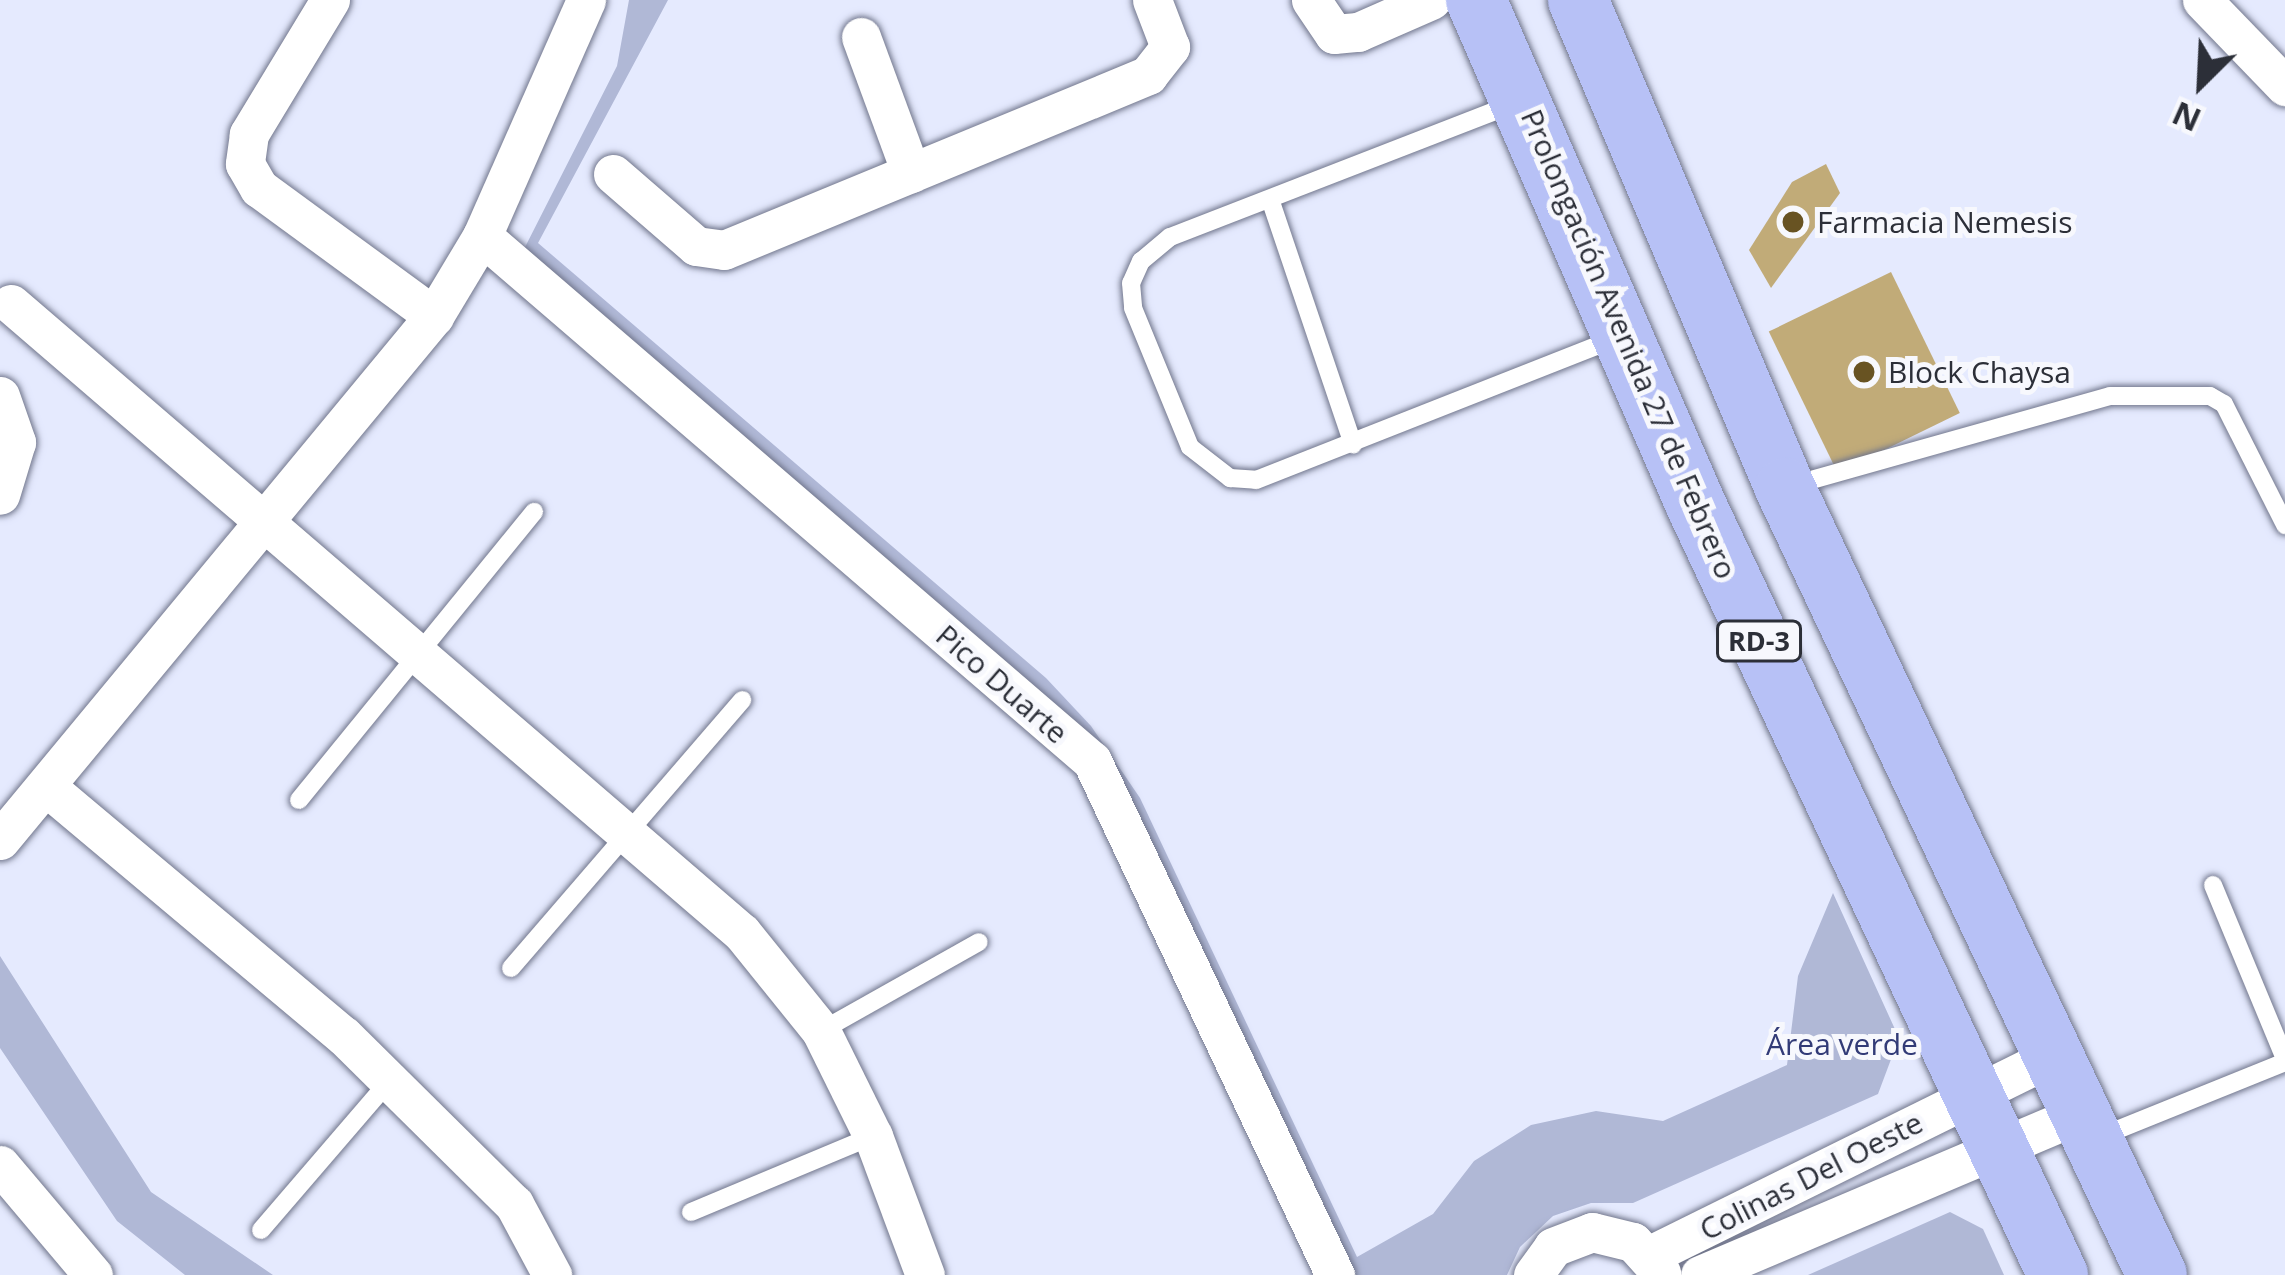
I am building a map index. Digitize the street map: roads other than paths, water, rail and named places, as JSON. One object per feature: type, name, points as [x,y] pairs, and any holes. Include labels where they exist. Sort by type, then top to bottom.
[{"type":"main road","name":"Prolongación Avenida 27 de Febrero","points":[[1476,0],[1523,100],[1619,337],[2059,1275]]},
{"type":"main road","name":"RD-3","points":[[1578,0],[1785,488],[2157,1275]]},
{"type":"street","points":[[330,0],[249,134],[244,164],[259,188],[434,316]]},
{"type":"street","points":[[613,174],[710,252],[1148,75],[1170,47],[1152,0]]},
{"type":"street","points":[[1311,0],[1334,34],[1358,32],[1431,0]]},
{"type":"street","points":[[2202,0],[2285,86]]},
{"type":"street","points":[[0,840],[48,788],[434,316],[482,236],[575,6]]},
{"type":"street","points":[[861,37],[911,172]]},
{"type":"street","name":"Pico Duarte","points":[[482,236],[1092,761],[1336,1275]]},
{"type":"street","points":[[10,304],[742,933],[821,1031],[873,1136],[925,1275]]},
{"type":"street","points":[[0,396],[16,442],[0,495]]},
{"type":"street","points":[[48,788],[389,1081],[514,1204],[552,1275]]},
{"type":"street","name":"Colinas Del Oeste","points":[[1700,1275],[1970,1093],[2052,1056]]},
{"type":"street","name":"Colinas Del Oeste","points":[[1533,1275],[1553,1247],[1592,1232],[1613,1234],[1656,1265],[1740,1250],[1999,1150],[2086,1126]]},
{"type":"street","points":[[0,1165],[93,1275]]},
{"type":"lane","points":[[1523,100],[1271,202],[1170,237],[1141,261],[1131,283],[1133,308],[1190,447],[1208,467],[1256,480],[1619,337]]},
{"type":"lane","points":[[1271,202],[1353,444]]},
{"type":"lane","points":[[1785,488],[2110,396],[2210,396],[2224,404],[2285,525]]},
{"type":"lane","points":[[299,800],[534,512]]},
{"type":"lane","points":[[511,968],[742,700]]},
{"type":"lane","points":[[2086,1126],[2285,1061],[2212,885]]},
{"type":"lane","points":[[821,1031],[979,942]]},
{"type":"lane","points":[[261,1230],[389,1081]]},
{"type":"lane","points":[[691,1212],[873,1136]]},
{"type":"place","name":"Farmacia Nemesis","points":[[1793,222]]},
{"type":"place","name":"Block Chaysa","points":[[1864,372]]},
{"type":"park label","name":"Área verde","points":[[1842,1044]]}]
